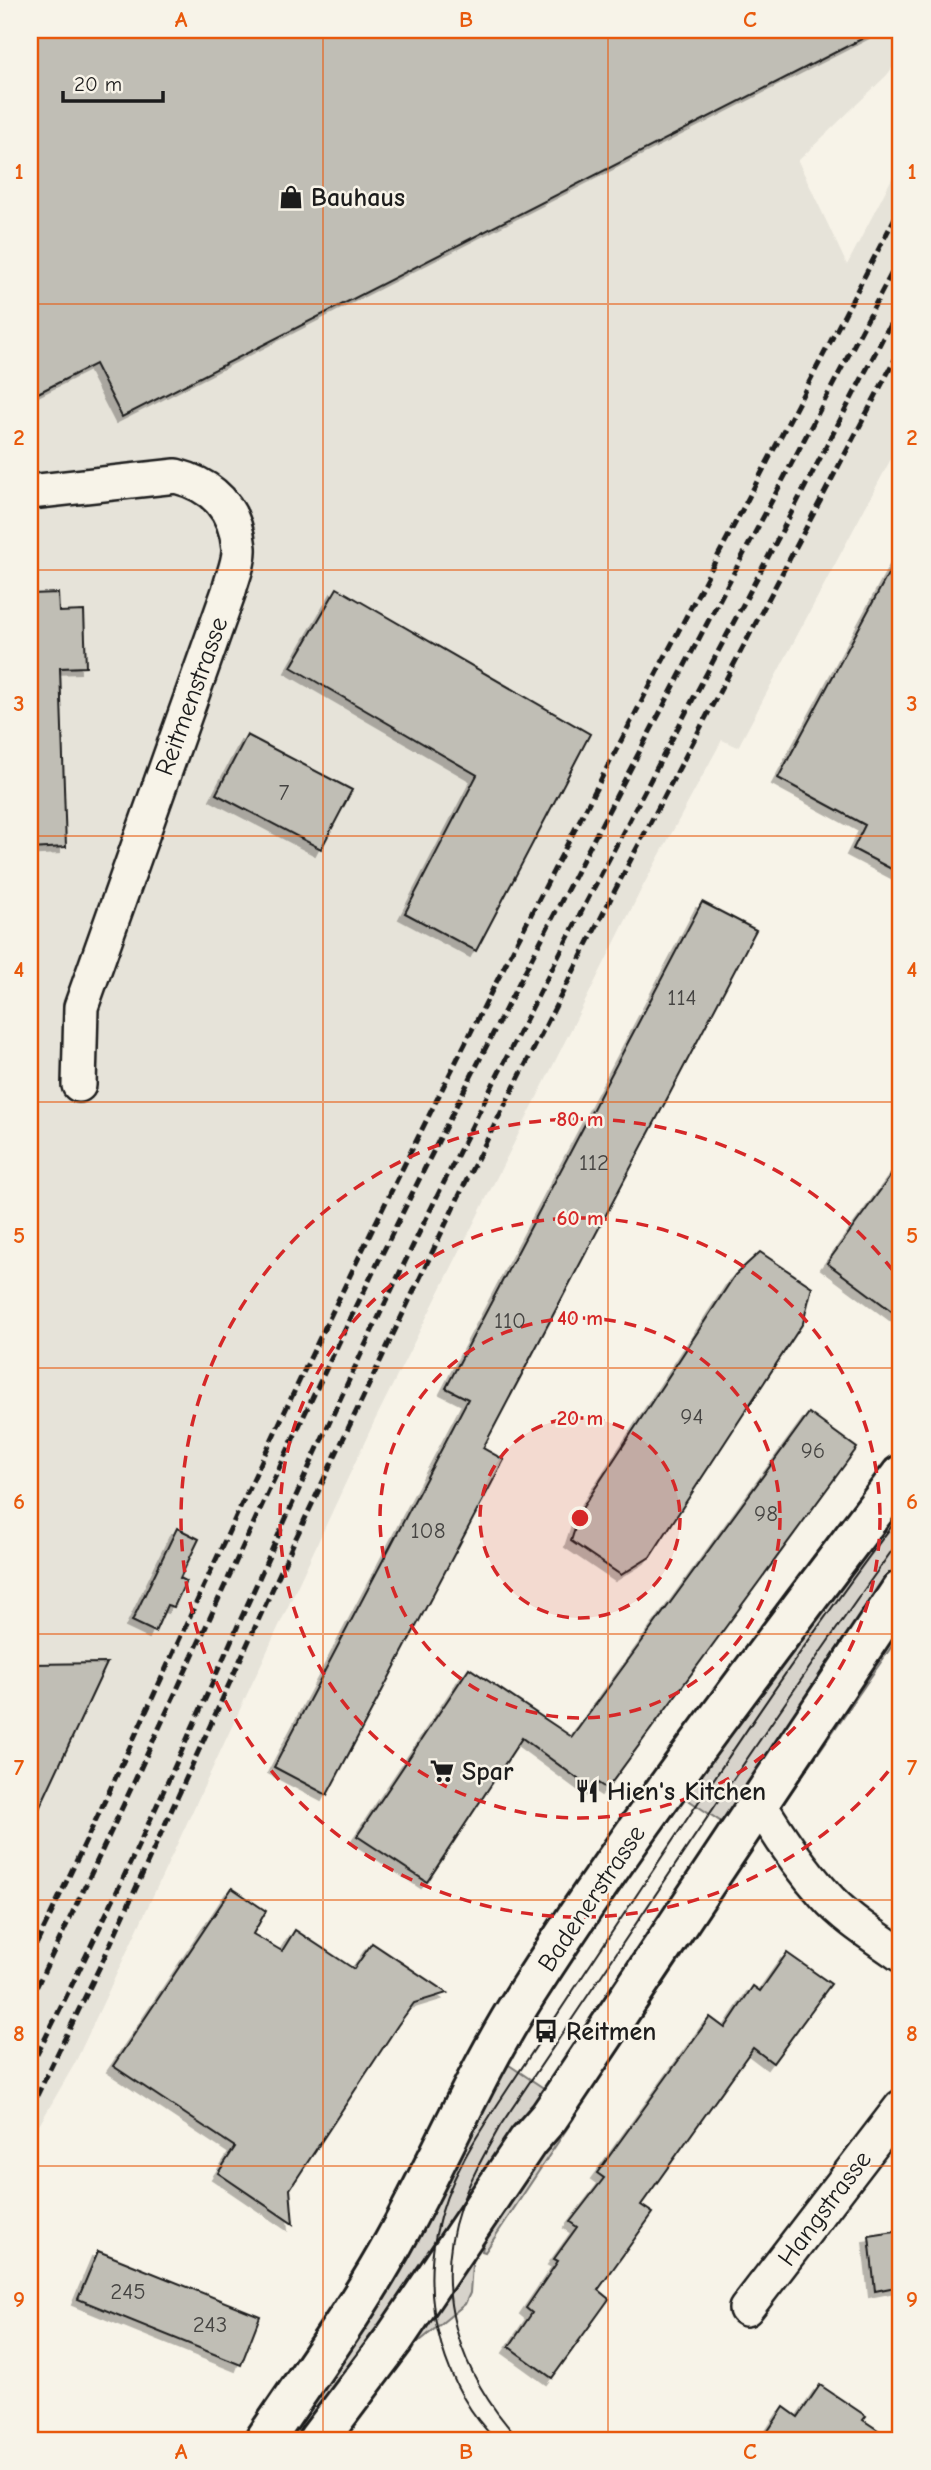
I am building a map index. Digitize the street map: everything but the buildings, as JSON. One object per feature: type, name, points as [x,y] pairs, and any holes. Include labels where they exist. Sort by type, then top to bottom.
[{"type":"main road","name":"Badenerstrasse","points":[[265,2440],[372,2281],[471,2090],[545,1965],[614,1860],[901,1475]]},
{"type":"main road","points":[[318,2440],[391,2342],[528,2141],[549,2117],[901,1590]]},
{"type":"street","name":"Reitmenstrasse","points":[[30,492],[176,476],[195,481],[212,492],[230,512],[239,550],[229,591],[81,1007],[79,1085]]},
{"type":"street","points":[[759,1803],[773,1827],[825,1897],[901,1955]]},
{"type":"street","name":"Hangstrasse","points":[[746,2309],[901,2107]]},
{"type":"shaded area","points":[[30,30],[901,30],[901,56],[887,75],[798,161],[847,265],[901,161],[901,440],[738,747],[722,740],[643,886],[374,1422],[75,2063],[30,2141]]},
{"type":"shaded area","points":[[901,1494],[901,1569],[729,1827],[678,1793]]},
{"type":"shaded area","points":[[901,1612],[901,1633],[783,1804],[776,1799]]},
{"type":"shaded area","points":[[678,1947],[685,1952],[597,2083],[590,2078]]},
{"type":"shaded area","points":[[500,2059],[551,2093],[308,2440],[287,2440]]},
{"type":"shaded area","points":[[566,2113],[574,2118],[485,2252],[482,2251],[485,2237]]},
{"type":"shaded area","points":[[473,2249],[470,2293],[465,2304],[376,2377]]},
{"type":"tram line","points":[[496,2440],[478,2420],[463,2397],[441,2344],[435,2317],[432,2261],[436,2234],[449,2191],[492,2112],[701,1797],[819,1626],[901,1514]]},
{"type":"tram line","points":[[519,2439],[481,2388],[467,2361],[457,2332],[449,2271],[452,2240],[468,2187],[500,2126],[748,1757],[901,1538]]},
{"type":"railway","points":[[30,1957],[303,1373],[410,1153],[548,881],[901,206]]},
{"type":"railway","points":[[30,2000],[114,1826],[276,1474],[425,1167],[559,905],[901,255]]},
{"type":"railway","points":[[30,2068],[122,1882],[336,1408],[442,1186],[571,933],[901,303]]},
{"type":"railway","points":[[30,2110],[104,1958],[294,1542],[470,1173],[629,863],[901,348]]},
{"type":"place","name":"Bauhaus","points":[[291,197]]},
{"type":"place","name":"Spar","points":[[442,1771]]},
{"type":"place","name":"Hien's Kitchen","points":[[587,1791]]},
{"type":"place","name":"Reitmen","points":[[546,2031]]}]
